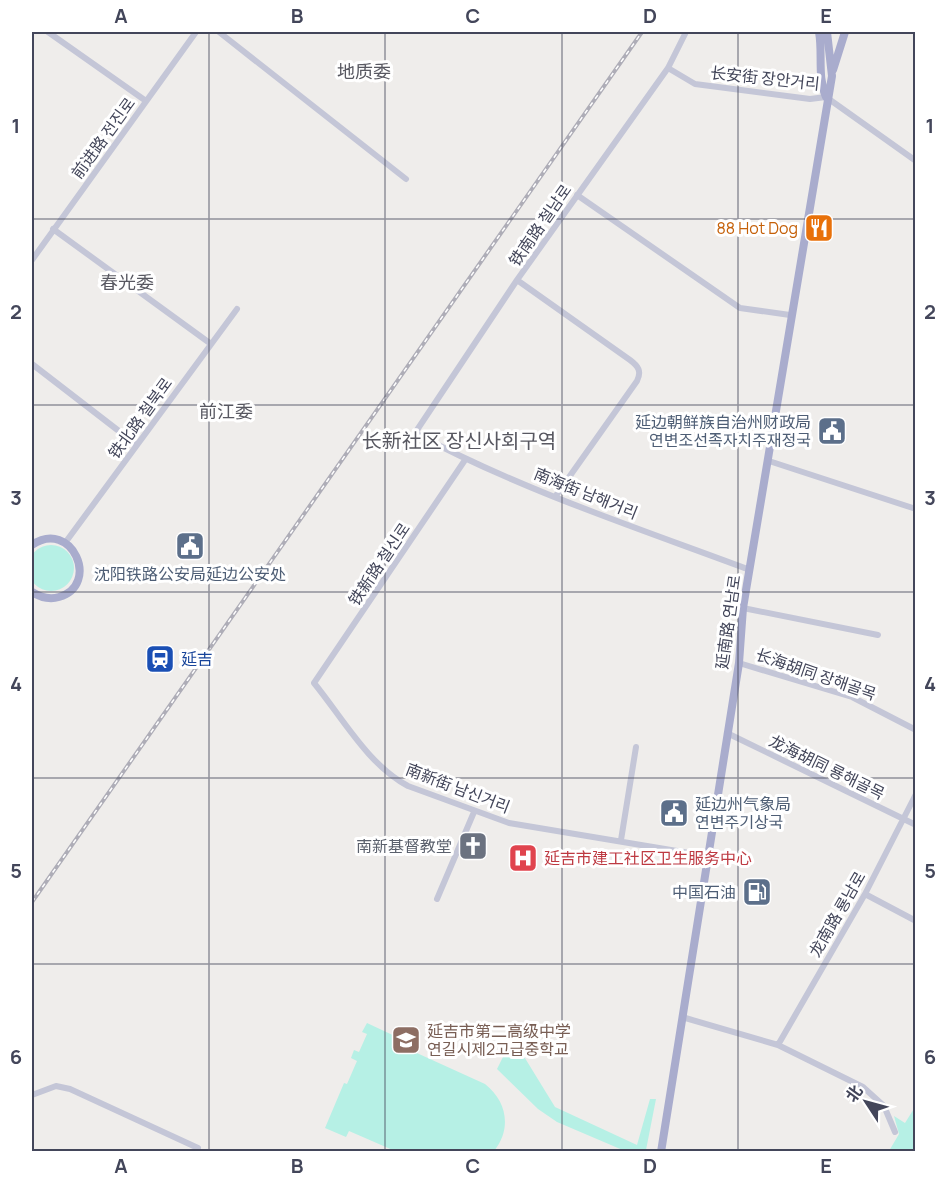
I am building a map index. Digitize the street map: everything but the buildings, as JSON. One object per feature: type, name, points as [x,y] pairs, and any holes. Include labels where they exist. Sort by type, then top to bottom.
[{"type":"main road","name":"延南路 연남로","points":[[819,32],[822,53],[820,83],[826,97]]},
{"type":"main road","name":"延南路 연남로","points":[[661,1152],[739,663],[743,608],[769,461],[790,315],[826,97],[832,76],[827,32]]},
{"type":"main road","points":[[832,76],[845,32]]},
{"type":"main road","points":[[32,592],[42,597],[62,596],[77,582],[79,562],[72,549],[65,543],[52,539],[34,542]]},
{"type":"street","points":[[48,32],[146,101]]},
{"type":"street","name":"前进路 전진로","points":[[32,260],[196,32]]},
{"type":"street","points":[[219,32],[406,179]]},
{"type":"street","name":"铁南路 철남로","points":[[415,433],[517,280],[668,68],[686,32]]},
{"type":"street","name":"长安街 장안거리","points":[[668,68],[695,84],[810,99],[826,97],[915,161]]},
{"type":"street","points":[[577,195],[740,308],[790,315]]},
{"type":"street","points":[[53,229],[211,344]]},
{"type":"street","points":[[517,280],[630,360],[639,368],[640,373],[638,381],[555,497]]},
{"type":"street","name":"铁北路 철북로","points":[[65,543],[237,309]]},
{"type":"street","points":[[32,364],[137,445]]},
{"type":"street","name":"南海街 남해거리","points":[[415,433],[465,460],[480,464],[555,497],[750,570]]},
{"type":"street","name":"铁新路 철신로","points":[[314,682],[465,460]]},
{"type":"street","points":[[769,461],[915,509]]},
{"type":"street","points":[[32,600],[42,597]]},
{"type":"street","points":[[743,608],[878,635]]},
{"type":"street","name":"长海胡同 장해골목","points":[[739,663],[852,697],[915,730]]},
{"type":"street","name":"南新街 남신거리","points":[[314,682],[374,759],[393,778],[474,812],[509,823],[707,856]]},
{"type":"street","name":"龙海胡同 룡해골목","points":[[727,733],[915,825]]},
{"type":"street","points":[[621,840],[636,747]]},
{"type":"street","name":"龙南路 룡남로","points":[[778,1045],[865,894],[915,794]]},
{"type":"street","points":[[437,899],[474,812]]},
{"type":"street","points":[[865,894],[915,921]]},
{"type":"street","points":[[682,1017],[778,1045],[863,1087],[884,1106],[896,1132]]},
{"type":"street","points":[[32,1095],[56,1086],[70,1089],[198,1148]]},
{"type":"shaded area","points":[[51,545],[60,546],[68,551],[73,559],[73,577],[68,585],[60,590],[51,591],[42,590],[34,585],[29,577],[28,568],[29,559],[34,551],[42,546]]},
{"type":"shaded area","points":[[367,1023],[399,1038],[397,1044],[485,1084],[492,1091],[502,1107],[505,1125],[500,1143],[494,1151],[395,1151],[349,1131],[346,1137],[325,1128],[344,1083],[347,1084],[357,1061],[351,1058],[354,1050],[359,1052],[367,1034],[362,1032]]},
{"type":"shaded area","points":[[511,1048],[520,1050],[555,1107],[637,1145],[650,1099],[656,1099],[646,1150],[625,1151],[557,1122],[538,1109],[497,1069],[506,1051]]},
{"type":"shaded area","points":[[915,1107],[915,1151],[889,1151],[899,1134],[894,1116],[905,1123]]},
{"type":"railway","points":[[32,902],[642,32]]},
{"type":"place","name":"88 Hot Dog","points":[[819,228]]},
{"type":"place","name":"延边朝鲜族自治州财政局 연변조선족자치주재정국","points":[[832,431]]},
{"type":"place","name":"沈阳铁路公安局延边公安处","points":[[190,546]]},
{"type":"place","name":"延吉","points":[[160,659]]},
{"type":"place","name":"延边州气象局 연변주기상국","points":[[674,813]]},
{"type":"place","name":"南新基督教堂","points":[[473,846]]},
{"type":"place","name":"延吉市建工社区卫生服务中心","points":[[523,858]]},
{"type":"place","name":"中国石油","points":[[757,892]]},
{"type":"place","name":"延吉市第二高级中学 연길시제2고급중학교","points":[[406,1040]]},
{"type":"district","name":"地质委","points":[[364,72]]},
{"type":"district","name":"春光委","points":[[127,283]]},
{"type":"district","name":"前江委","points":[[226,412]]},
{"type":"district","name":"长新社区 장신사회구역","points":[[459,441]]}]
